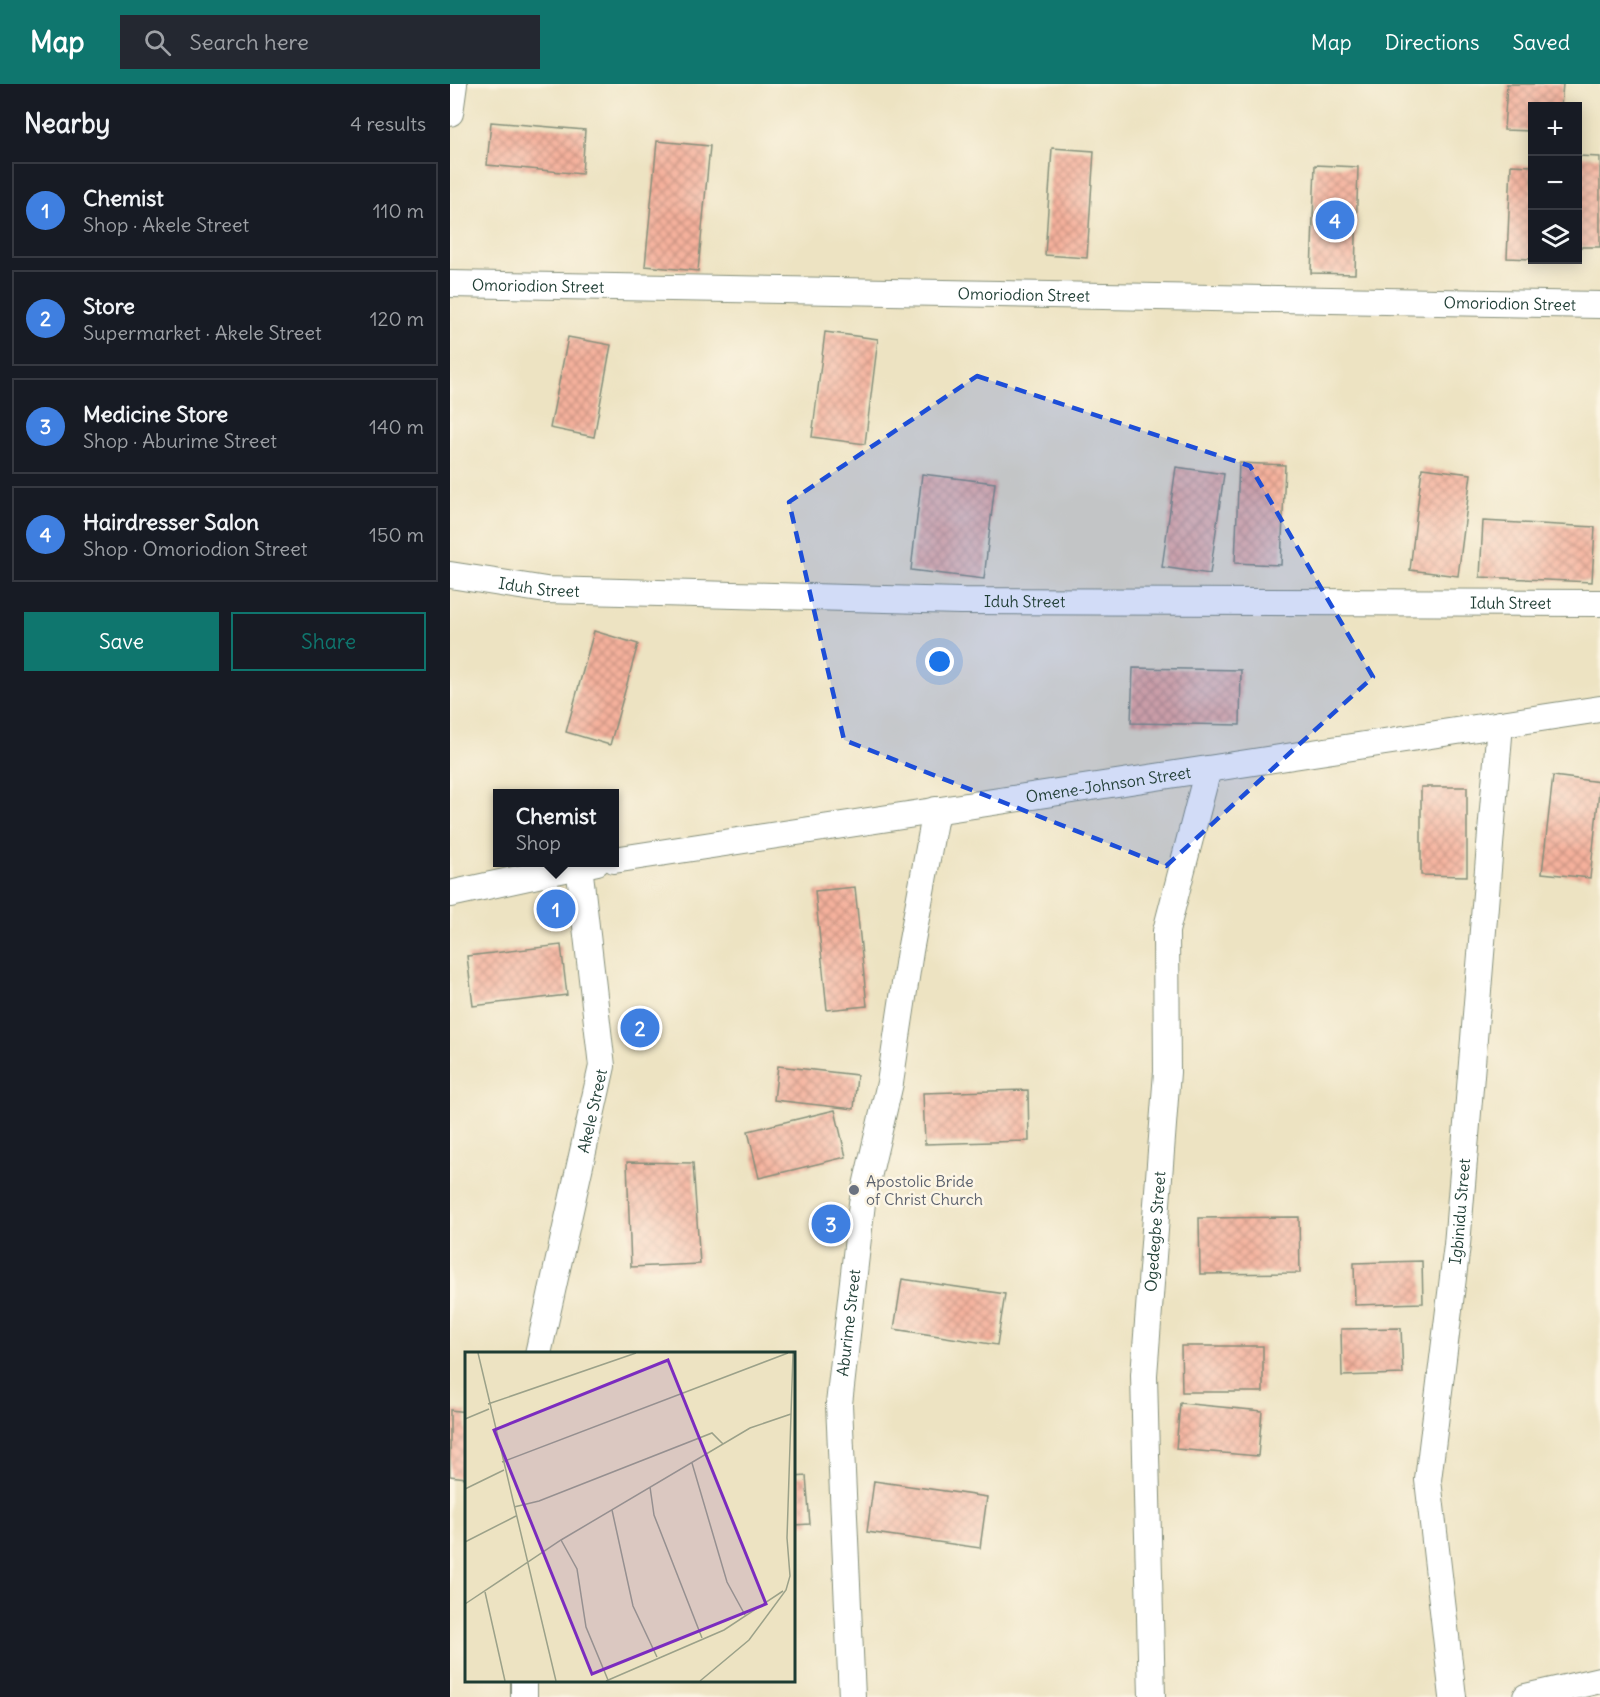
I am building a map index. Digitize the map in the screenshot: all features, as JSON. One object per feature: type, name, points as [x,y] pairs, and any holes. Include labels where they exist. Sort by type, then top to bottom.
[{"type":"street","points":[[450,113],[454,84]]},
{"type":"street","name":"Omoriodion Street","points":[[450,284],[1600,305]]},
{"type":"street","name":"Iduh Street","points":[[450,575],[546,590],[960,601],[1600,603]]},
{"type":"street","name":"Omene-Johnson Street","points":[[619,859],[1600,709]]},
{"type":"street","name":"Igbinidu Street","points":[[1453,1697],[1428,1480],[1457,1245],[1500,724]]},
{"type":"street","name":"Ogedegbe Street","points":[[1152,1697],[1144,1375],[1167,1072],[1166,931],[1208,769]]},
{"type":"street","name":"Aburime Street","points":[[852,1697],[839,1404],[862,1203],[890,1083],[910,951],[936,810]]},
{"type":"street","points":[[450,894],[574,867]]},
{"type":"street","name":"Akele Street","points":[[538,1352],[603,1066],[588,867]]},
{"type":"street","points":[[1526,1697],[1600,1680]]},
{"type":"highlighted area","points":[[977,376],[1250,466],[1373,677],[1166,866],[844,740],[789,502]]},
{"type":"building","points":[[1507,84],[1563,84],[1561,102],[1528,102],[1528,131],[1504,130]]},
{"type":"building","points":[[491,122],[585,130],[582,174],[487,165]]},
{"type":"building","points":[[657,141],[710,146],[698,271],[645,266]]},
{"type":"building","points":[[1052,148],[1094,151],[1087,258],[1045,255]]},
{"type":"building","points":[[1582,156],[1600,157],[1600,247],[1582,247]]},
{"type":"building","points":[[1315,165],[1358,167],[1355,274],[1311,273]]},
{"type":"building","points":[[1511,165],[1528,166],[1528,259],[1507,258]]},
{"type":"building","points":[[825,332],[878,339],[865,444],[812,437]]},
{"type":"building","points":[[568,337],[611,345],[594,437],[550,428]]},
{"type":"building","points":[[1239,463],[1285,465],[1281,565],[1235,563]]},
{"type":"building","points":[[1176,467],[1224,474],[1210,574],[1162,567]]},
{"type":"building","points":[[1422,468],[1471,474],[1458,576],[1410,570]]},
{"type":"building","points":[[922,474],[995,483],[984,579],[911,570]]},
{"type":"building","points":[[1483,521],[1595,527],[1592,582],[1480,577]]},
{"type":"building","points":[[594,631],[638,644],[610,745],[566,732]]},
{"type":"building","points":[[1133,668],[1241,670],[1240,725],[1131,723]]},
{"type":"building","points":[[1553,776],[1600,782],[1590,878],[1542,873]]},
{"type":"building","points":[[1421,787],[1467,787],[1467,876],[1421,875]]},
{"type":"building","points":[[855,887],[867,1006],[827,1010],[815,891]]},
{"type":"building","points":[[561,945],[567,995],[473,1006],[467,956]]},
{"type":"building","points":[[778,1066],[857,1075],[854,1109],[774,1100]]},
{"type":"building","points":[[1028,1090],[1029,1141],[925,1144],[923,1093]]},
{"type":"building","points":[[835,1110],[846,1157],[759,1178],[748,1131]]},
{"type":"building","points":[[627,1162],[693,1163],[700,1264],[631,1267]]},
{"type":"building","points":[[1299,1217],[1300,1273],[1200,1274],[1199,1218]]},
{"type":"building","points":[[1422,1261],[1423,1303],[1355,1305],[1354,1263]]},
{"type":"building","points":[[902,1279],[1005,1294],[997,1345],[894,1329]]},
{"type":"building","points":[[1401,1328],[1403,1374],[1342,1376],[1341,1329]]},
{"type":"building","points":[[1181,1346],[1263,1346],[1263,1392],[1182,1392]]},
{"type":"building","points":[[1180,1403],[1262,1411],[1258,1456],[1176,1449]]},
{"type":"building","points":[[450,1410],[465,1412],[465,1478],[450,1476]]},
{"type":"building","points":[[806,1476],[810,1524],[795,1525],[795,1477]]},
{"type":"building","points":[[874,1481],[987,1497],[980,1548],[867,1532]]},
{"type":"place","name":"Hairdresser Salon","points":[[1335,220]]},
{"type":"place","name":"Chemist","points":[[556,909]]},
{"type":"place","name":"Store","points":[[640,1028]]},
{"type":"place","name":"Apostolic Bride of Christ Church","points":[[854,1190]]},
{"type":"place","name":"Medicine Store","points":[[831,1224]]}]
